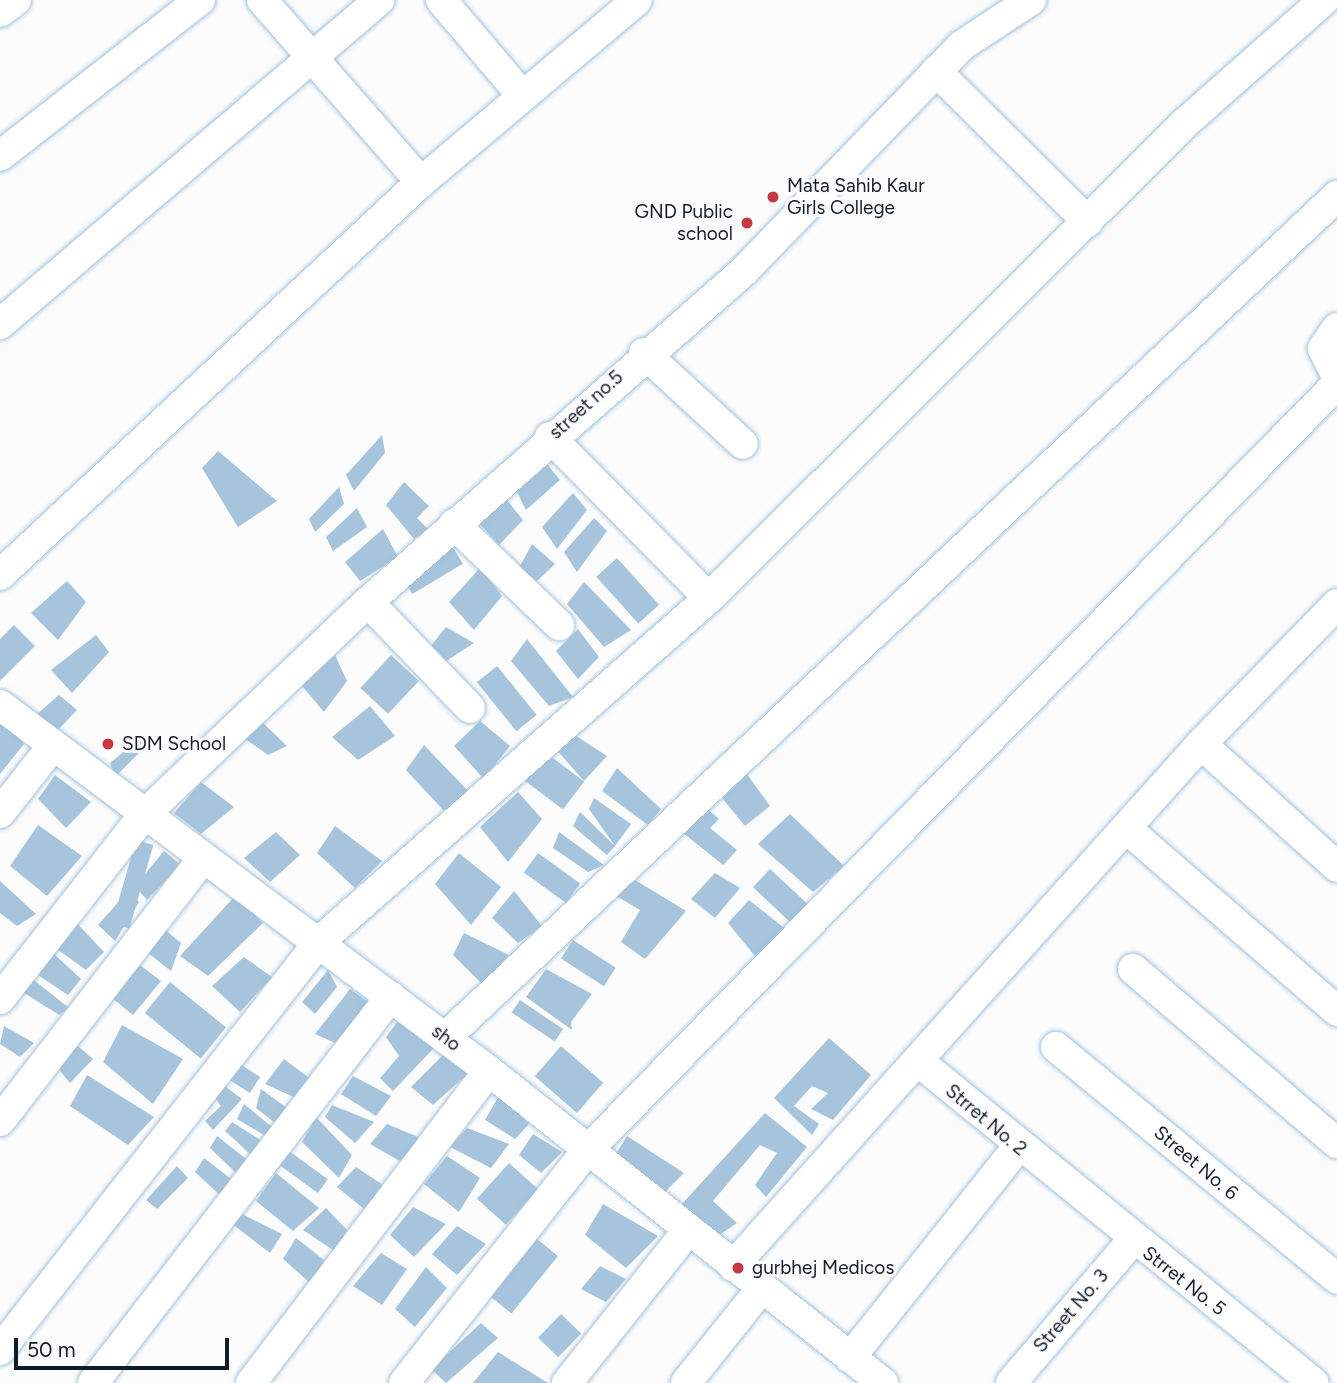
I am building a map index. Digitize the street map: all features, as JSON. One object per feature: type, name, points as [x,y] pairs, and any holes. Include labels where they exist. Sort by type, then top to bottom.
[{"type":"street","points":[[0,12],[16,0]]},
{"type":"street","points":[[0,156],[200,0]]},
{"type":"street","points":[[262,0],[421,182]]},
{"type":"street","points":[[0,324],[311,56],[380,0]]},
{"type":"street","points":[[441,0],[521,94]]},
{"type":"street","name":"street no.5","points":[[0,999],[144,815],[368,602],[812,205],[936,71],[988,25],[1031,0]]},
{"type":"street","points":[[0,1350],[319,942],[709,598],[1185,123],[1324,0]]},
{"type":"street","points":[[0,575],[421,182],[628,3]]},
{"type":"street","points":[[936,71],[1087,222]]},
{"type":"street","points":[[445,1038],[1337,197]]},
{"type":"street","points":[[1337,328],[1323,349],[1337,376]]},
{"type":"street","points":[[644,353],[743,444]]},
{"type":"street","points":[[404,1383],[584,1153],[1337,384]]},
{"type":"street","points":[[550,437],[709,598]]},
{"type":"street","points":[[454,524],[559,625]]},
{"type":"street","points":[[368,602],[470,708]]},
{"type":"street","points":[[733,1266],[1201,744],[1337,604]]},
{"type":"street","name":"sho","points":[[0,705],[201,861],[319,942],[489,1071],[584,1153],[686,1233],[733,1266],[850,1358],[875,1381]]},
{"type":"street","points":[[1201,744],[1337,867]]},
{"type":"street","points":[[0,813],[52,747]]},
{"type":"street","points":[[1126,829],[1337,1011]]},
{"type":"street","points":[[0,1121],[201,861]]},
{"type":"street","points":[[1133,969],[1337,1143]]},
{"type":"street","points":[[93,1383],[391,996]]},
{"type":"street","name":"Street No. 6","points":[[1056,1046],[1337,1279]]},
{"type":"street","name":"Strret No. 2","points":[[918,1061],[1055,1178]]},
{"type":"street","points":[[251,1383],[489,1071]]},
{"type":"street","points":[[850,1358],[1018,1147]]},
{"type":"street","name":"Strret No. 5","points":[[1055,1178],[1314,1383]]},
{"type":"street","points":[[567,1383],[686,1233]]},
{"type":"street","name":"Street No. 3","points":[[1011,1383],[1132,1241]]},
{"type":"street","points":[[686,1383],[761,1289]]},
{"type":"building","points":[[382,435],[385,453],[354,491],[346,475]]},
{"type":"building","points":[[218,451],[277,501],[238,527],[202,468]]},
{"type":"building","points":[[542,458],[560,480],[526,510],[513,484]]},
{"type":"building","points":[[404,482],[429,506],[417,518],[428,529],[414,539],[386,505]]},
{"type":"building","points":[[339,487],[344,504],[315,532],[309,519]]},
{"type":"building","points":[[573,493],[587,510],[557,549],[542,527]]},
{"type":"building","points":[[502,494],[523,520],[499,545],[477,521]]},
{"type":"building","points":[[357,508],[367,527],[333,551],[326,537]]},
{"type":"building","points":[[594,518],[607,531],[577,572],[564,552]]},
{"type":"building","points":[[383,529],[398,557],[360,581],[345,562]]},
{"type":"building","points":[[451,544],[463,564],[412,594],[400,574]]},
{"type":"building","points":[[532,544],[555,564],[537,581],[519,568]]},
{"type":"building","points":[[617,558],[659,605],[638,624],[596,577]]},
{"type":"building","points":[[480,568],[502,596],[474,630],[449,602]]},
{"type":"building","points":[[67,581],[86,602],[58,640],[31,613]]},
{"type":"building","points":[[584,582],[631,630],[604,647],[567,604]]},
{"type":"building","points":[[14,625],[35,646],[0,681],[0,639]]},
{"type":"building","points":[[446,627],[474,643],[443,663],[429,648]]},
{"type":"building","points":[[578,629],[599,657],[578,679],[556,651]]},
{"type":"building","points":[[96,635],[109,652],[72,693],[51,670]]},
{"type":"building","points":[[527,639],[573,697],[549,706],[511,661]]},
{"type":"building","points":[[335,655],[347,681],[324,712],[302,686]]},
{"type":"building","points":[[391,655],[419,681],[388,714],[360,688]]},
{"type":"building","points":[[497,666],[537,715],[516,731],[477,682]]},
{"type":"building","points":[[59,695],[77,710],[56,732],[36,715]]},
{"type":"building","points":[[370,706],[395,736],[358,760],[332,737]]},
{"type":"building","points":[[4,720],[24,744],[0,774],[0,724]]},
{"type":"building","points":[[261,721],[287,746],[268,755],[244,738]]},
{"type":"building","points":[[480,721],[510,746],[484,779],[454,746]]},
{"type":"building","points":[[573,734],[607,756],[584,781],[556,749]]},
{"type":"building","points":[[140,738],[145,747],[115,777],[110,763]]},
{"type":"building","points":[[424,745],[471,794],[444,811],[406,770]]},
{"type":"building","points":[[545,752],[584,781],[563,809],[524,780]]},
{"type":"building","points":[[617,768],[661,809],[648,825],[602,791]]},
{"type":"building","points":[[747,774],[770,806],[745,826],[722,798]]},
{"type":"building","points":[[55,775],[91,802],[66,828],[38,799]]},
{"type":"building","points":[[201,782],[234,807],[201,834],[174,813]]},
{"type":"building","points":[[518,792],[542,819],[508,862],[480,827]]},
{"type":"building","points":[[594,798],[631,824],[615,846],[589,809]]},
{"type":"building","points":[[702,804],[719,819],[710,828],[737,850],[723,865],[682,832]]},
{"type":"building","points":[[580,812],[615,846],[607,855],[573,826]]},
{"type":"building","points":[[790,814],[844,866],[813,892],[758,844]]},
{"type":"building","points":[[38,825],[82,856],[47,896],[10,866]]},
{"type":"building","points":[[335,826],[382,861],[355,888],[317,853]]},
{"type":"building","points":[[276,832],[300,855],[270,882],[244,858]]},
{"type":"building","points":[[559,832],[604,865],[588,872],[553,848]]},
{"type":"building","points":[[136,840],[153,845],[129,929],[112,924]]},
{"type":"building","points":[[164,851],[181,865],[147,900],[135,886]]},
{"type":"building","points":[[459,853],[501,887],[471,925],[435,884]]},
{"type":"building","points":[[538,853],[580,884],[566,903],[524,872]]},
{"type":"building","points":[[770,869],[812,908],[795,926],[753,887]]},
{"type":"building","points":[[715,873],[740,888],[715,918],[691,899]]},
{"type":"building","points":[[632,878],[686,911],[645,959],[621,942],[640,910],[613,894]]},
{"type":"building","points":[[0,881],[36,914],[17,926],[0,913]]},
{"type":"building","points":[[128,891],[139,902],[115,941],[98,925]]},
{"type":"building","points":[[514,891],[542,926],[518,943],[492,918]]},
{"type":"building","points":[[235,896],[263,923],[208,976],[180,956]]},
{"type":"building","points":[[749,900],[788,931],[759,961],[728,923]]},
{"type":"building","points":[[74,920],[104,952],[86,970],[54,947]]},
{"type":"building","points":[[163,928],[181,943],[171,971],[143,949]]},
{"type":"building","points":[[464,933],[509,955],[483,985],[453,955]]},
{"type":"building","points":[[573,940],[616,968],[604,986],[561,958]]},
{"type":"building","points":[[52,952],[81,979],[68,995],[32,971]]},
{"type":"building","points":[[244,957],[272,977],[240,1012],[212,986]]},
{"type":"building","points":[[136,962],[161,981],[133,1015],[112,998]]},
{"type":"building","points":[[546,969],[592,994],[571,1022],[572,1030],[526,997]]},
{"type":"building","points":[[328,970],[337,987],[315,1014],[302,1002]]},
{"type":"building","points":[[30,977],[69,1008],[59,1015],[18,989]]},
{"type":"building","points":[[170,982],[226,1027],[201,1058],[145,1013]]},
{"type":"building","points":[[350,989],[370,1003],[335,1043],[315,1034]]},
{"type":"building","points":[[520,1000],[563,1029],[555,1042],[512,1012]]},
{"type":"building","points":[[398,1021],[434,1048],[393,1091],[380,1078],[399,1056],[386,1037]]},
{"type":"building","points":[[122,1025],[183,1059],[153,1104],[103,1062]]},
{"type":"building","points":[[4,1026],[34,1043],[20,1057],[0,1044]]},
{"type":"building","points":[[829,1038],[871,1075],[833,1120],[811,1109],[828,1093],[812,1086],[794,1106],[819,1124],[812,1135],[774,1098]]},
{"type":"building","points":[[73,1042],[93,1059],[70,1083],[57,1067]]},
{"type":"building","points":[[561,1046],[603,1083],[577,1113],[535,1076]]},
{"type":"building","points":[[448,1050],[472,1070],[433,1105],[411,1087]]},
{"type":"building","points":[[284,1059],[312,1080],[296,1098],[265,1084]]},
{"type":"building","points":[[240,1064],[260,1077],[250,1093],[230,1080]]},
{"type":"building","points":[[87,1075],[154,1117],[128,1145],[70,1106]]},
{"type":"building","points":[[353,1076],[391,1096],[376,1116],[341,1094]]},
{"type":"building","points":[[222,1084],[242,1099],[213,1130],[205,1121],[221,1106],[213,1095]]},
{"type":"building","points":[[261,1089],[287,1108],[274,1122],[256,1108]]},
{"type":"building","points":[[500,1094],[529,1124],[515,1139],[485,1120]]},
{"type":"building","points":[[244,1104],[272,1127],[264,1135],[237,1119]]},
{"type":"building","points":[[332,1105],[374,1122],[355,1143],[325,1117]]},
{"type":"building","points":[[765,1113],[807,1147],[766,1197],[755,1185],[777,1153],[760,1145],[713,1201],[737,1223],[715,1238],[681,1205]]},
{"type":"building","points":[[316,1117],[352,1155],[339,1178],[302,1142]]},
{"type":"building","points":[[232,1122],[265,1143],[250,1154],[225,1131]]},
{"type":"building","points":[[387,1124],[423,1139],[405,1164],[370,1144]]},
{"type":"building","points":[[467,1128],[509,1144],[491,1168],[450,1147]]},
{"type":"building","points":[[533,1134],[562,1152],[541,1173],[519,1155]]},
{"type":"building","points":[[217,1136],[250,1162],[239,1176],[210,1148]]},
{"type":"building","points":[[627,1136],[684,1173],[665,1192],[614,1157]]},
{"type":"building","points":[[289,1151],[328,1179],[318,1193],[279,1165]]},
{"type":"building","points":[[447,1156],[480,1178],[459,1212],[424,1184]]},
{"type":"building","points":[[204,1158],[235,1182],[222,1197],[195,1172]]},
{"type":"building","points":[[509,1163],[538,1189],[506,1225],[477,1199]]},
{"type":"building","points":[[177,1166],[188,1178],[157,1209],[146,1200]]},
{"type":"building","points":[[356,1167],[386,1187],[364,1209],[337,1187]]},
{"type":"building","points":[[276,1173],[319,1208],[293,1231],[256,1201]]},
{"type":"building","points":[[603,1204],[658,1236],[626,1268],[585,1235]]},
{"type":"building","points":[[413,1207],[446,1224],[414,1257],[390,1235]]},
{"type":"building","points":[[326,1208],[347,1230],[336,1252],[303,1230]]},
{"type":"building","points":[[238,1212],[282,1234],[270,1253],[231,1223]]},
{"type":"building","points":[[457,1226],[486,1244],[457,1275],[432,1254]]},
{"type":"building","points":[[296,1238],[329,1264],[309,1282],[283,1259]]},
{"type":"building","points":[[537,1239],[558,1256],[511,1314],[490,1297]]},
{"type":"building","points":[[381,1253],[407,1269],[382,1305],[353,1286]]},
{"type":"building","points":[[600,1266],[626,1279],[606,1302],[581,1289]]},
{"type":"building","points":[[426,1267],[447,1288],[415,1327],[395,1309]]},
{"type":"building","points":[[561,1314],[581,1333],[558,1357],[538,1338]]},
{"type":"building","points":[[481,1323],[498,1338],[446,1383],[431,1369]]},
{"type":"building","points":[[498,1352],[548,1383],[473,1383]]},
{"type":"place","name":"Mata Sahib Kaur Girls College","points":[[773,197]]},
{"type":"place","name":"GND Public school","points":[[747,223]]},
{"type":"place","name":"SDM School","points":[[108,744]]},
{"type":"place","name":"gurbhej Medicos","points":[[738,1268]]}]
